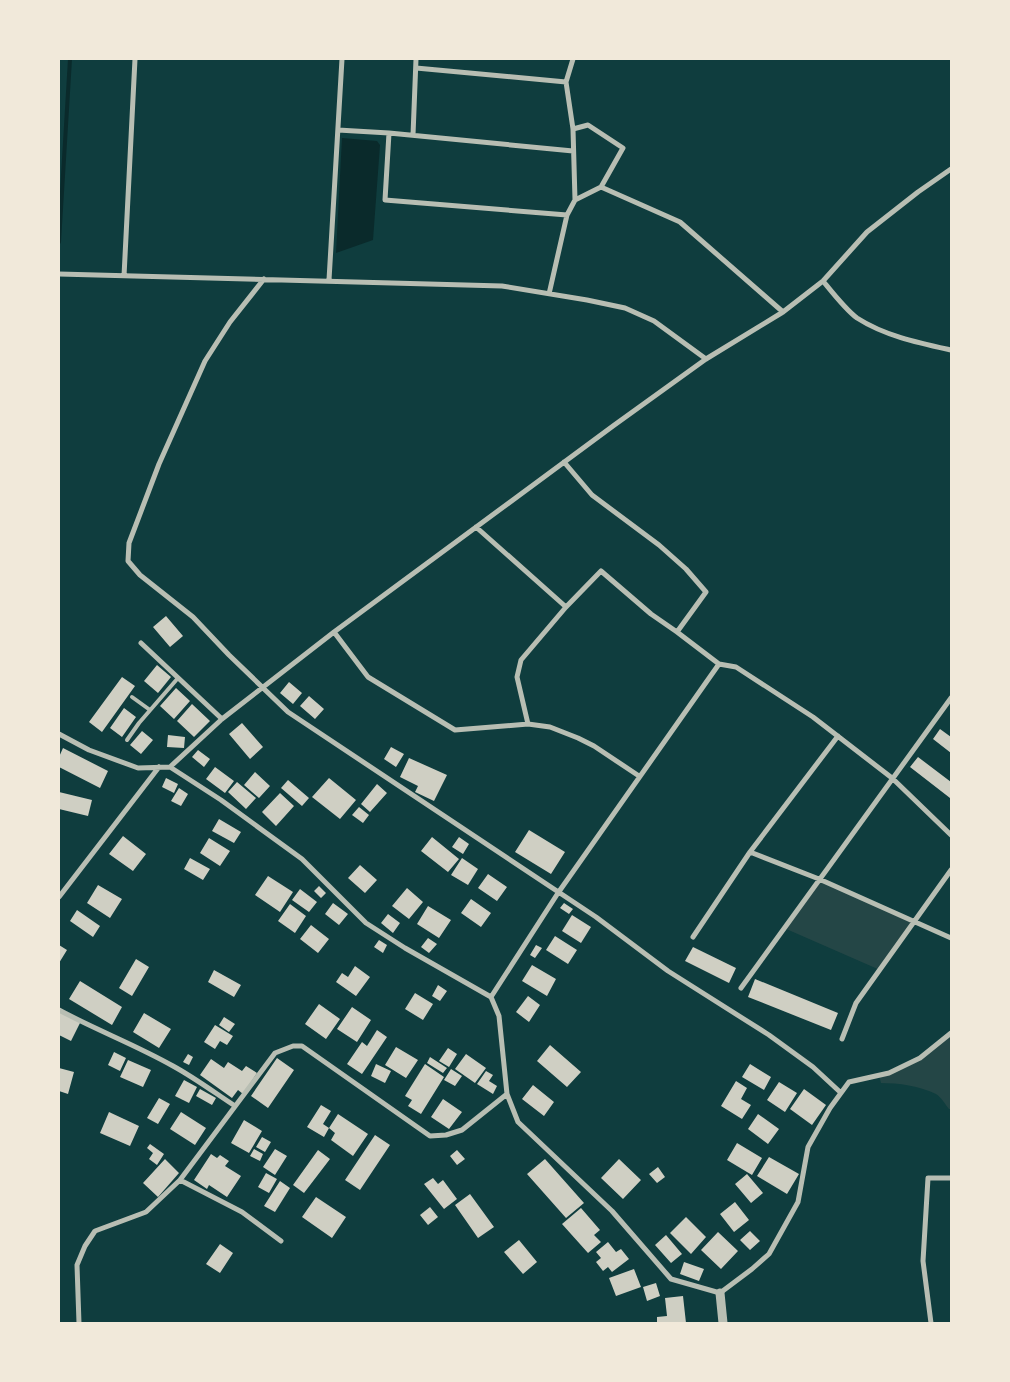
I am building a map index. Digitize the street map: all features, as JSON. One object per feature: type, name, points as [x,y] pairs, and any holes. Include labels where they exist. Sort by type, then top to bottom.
[{"type":"street","points":[[124,276],[135,59]]},
{"type":"street","points":[[330,280],[342,59]]},
{"type":"street","points":[[413,135],[416,59]]},
{"type":"street","points":[[549,294],[567,215],[574,200],[573,129],[566,82],[573,59]]},
{"type":"street","points":[[416,68],[566,82]]},
{"type":"street","points":[[573,129],[588,125],[623,148],[601,187],[574,200]]},
{"type":"street","points":[[338,130],[413,135],[573,151]]},
{"type":"street","points":[[389,133],[385,200],[567,215]]},
{"type":"street","points":[[59,734],[89,750],[138,768],[170,766],[222,719],[334,632],[706,359],[783,312],[823,281],[867,232],[951,169]]},
{"type":"street","points":[[601,187],[680,222],[783,312]]},
{"type":"street","points":[[59,274],[502,286],[625,308],[654,321],[706,359]]},
{"type":"street","points":[[264,279],[230,322],[205,361],[147,495],[129,543],[128,561],[140,575],[193,618],[229,656],[288,712],[596,917],[676,976],[769,1035],[813,1067],[840,1092]]},
{"type":"street","points":[[823,281],[856,317],[892,334],[922,344],[951,350]]},
{"type":"street","points":[[564,462],[592,495],[686,568],[706,592],[677,632]]},
{"type":"street","points":[[476,527],[566,607]]},
{"type":"street","points":[[528,724],[517,676],[521,660],[566,607],[601,571],[651,614],[719,664],[736,667],[813,717],[892,778],[951,835]]},
{"type":"street","points":[[334,632],[368,677],[455,730],[528,724],[550,727],[594,746],[640,776]]},
{"type":"street","points":[[141,643],[222,719]]},
{"type":"street","points":[[491,996],[558,893],[719,664]]},
{"type":"street","points":[[741,988],[951,698]]},
{"type":"street","points":[[693,937],[750,852],[838,736]]},
{"type":"street","points":[[170,766],[302,858],[366,923],[404,948],[491,996],[498,1016],[507,1094],[518,1122],[612,1211],[671,1279],[720,1293]]},
{"type":"street","points":[[59,897],[159,767]]},
{"type":"street","points":[[750,852],[951,938]]},
{"type":"street","points":[[842,1039],[856,1003],[951,870]]},
{"type":"street","points":[[59,1010],[88,1026],[174,1066],[235,1106]]},
{"type":"street","points":[[720,1293],[769,1254],[798,1202],[808,1147],[840,1092],[849,1082],[889,1073],[920,1058],[951,1033]]},
{"type":"street","points":[[79,1323],[77,1265],[84,1246],[95,1231],[146,1212],[180,1180],[275,1053],[293,1046],[302,1046],[430,1136],[446,1136],[462,1130],[507,1094]]},
{"type":"street","points":[[931,1323],[922,1261],[928,1178],[951,1178]]},
{"type":"street","points":[[180,1180],[242,1212],[281,1241]]},
{"type":"street","points":[[720,1293],[723,1323]]},
{"type":"lane","points":[[127,740],[178,678]]},
{"type":"lane","points":[[132,697],[150,710]]},
{"type":"shaded area","points":[[342,138],[377,141],[380,145],[373,240],[336,253]]},
{"type":"shaded area","points":[[819,879],[915,921],[880,970],[784,928]]},
{"type":"shaded area","points":[[951,1033],[951,1109],[938,1095],[930,1091],[909,1085],[881,1083],[879,1075],[920,1058]]},
{"type":"building","points":[[166,616],[183,636],[170,647],[153,627]]},
{"type":"building","points":[[157,665],[171,677],[158,693],[144,681]]},
{"type":"building","points":[[122,677],[135,686],[102,732],[89,722]]},
{"type":"building","points":[[289,682],[302,693],[293,704],[280,693]]},
{"type":"building","points":[[176,688],[190,701],[174,719],[160,706]]},
{"type":"building","points":[[309,696],[324,709],[315,719],[300,706]]},
{"type":"building","points":[[192,704],[210,721],[194,737],[177,721]]},
{"type":"building","points":[[124,708],[136,717],[122,737],[110,728]]},
{"type":"building","points":[[242,723],[263,747],[250,759],[229,734]]},
{"type":"building","points":[[940,729],[951,737],[951,753],[933,739]]},
{"type":"building","points":[[142,731],[153,740],[141,754],[130,745]]},
{"type":"building","points":[[168,735],[185,737],[184,748],[167,747]]},
{"type":"building","points":[[391,747],[404,754],[396,767],[384,759]]},
{"type":"building","points":[[63,748],[108,771],[100,788],[59,767],[59,757]]},
{"type":"building","points":[[198,750],[210,759],[204,767],[192,757]]},
{"type":"building","points":[[918,757],[951,782],[950,798],[910,767]]},
{"type":"building","points":[[409,758],[447,775],[434,801],[415,792],[418,786],[400,777]]},
{"type":"building","points":[[215,767],[234,781],[225,793],[206,779]]},
{"type":"building","points":[[255,772],[270,786],[259,798],[244,785]]},
{"type":"building","points":[[166,778],[178,784],[174,793],[162,787]]},
{"type":"building","points":[[329,778],[356,800],[340,819],[312,797]]},
{"type":"building","points":[[288,780],[309,798],[302,806],[281,788]]},
{"type":"building","points":[[237,782],[256,798],[246,809],[228,792]]},
{"type":"building","points":[[377,784],[387,793],[370,812],[361,804]]},
{"type":"building","points":[[179,788],[188,794],[181,806],[171,801]]},
{"type":"building","points":[[59,792],[92,800],[88,816],[59,809]]},
{"type":"building","points":[[280,793],[294,806],[276,826],[262,812]]},
{"type":"building","points":[[359,807],[369,815],[363,823],[352,815]]},
{"type":"building","points":[[219,819],[241,832],[234,843],[212,831]]},
{"type":"building","points":[[529,830],[565,852],[551,874],[515,852]]},
{"type":"building","points":[[123,836],[146,854],[133,871],[109,854]]},
{"type":"building","points":[[432,837],[459,859],[448,872],[421,851]]},
{"type":"building","points":[[459,837],[469,844],[463,854],[452,847]]},
{"type":"building","points":[[209,838],[230,851],[220,866],[200,853]]},
{"type":"building","points":[[190,858],[210,869],[203,880],[184,869]]},
{"type":"building","points":[[462,858],[478,869],[468,885],[451,875]]},
{"type":"building","points":[[360,865],[377,880],[365,893],[348,878]]},
{"type":"building","points":[[488,874],[507,887],[497,901],[478,888]]},
{"type":"building","points":[[268,876],[293,892],[280,912],[255,895]]},
{"type":"building","points":[[98,885],[122,899],[110,918],[87,903]]},
{"type":"building","points":[[319,886],[326,893],[321,898],[314,891]]},
{"type":"building","points":[[407,888],[423,902],[409,919],[392,906]]},
{"type":"building","points":[[300,889],[317,902],[309,912],[292,900]]},
{"type":"building","points":[[471,899],[491,913],[481,927],[461,913]]},
{"type":"building","points":[[333,903],[348,914],[339,925],[325,914]]},
{"type":"building","points":[[564,903],[573,909],[569,914],[560,908]]},
{"type":"building","points":[[290,904],[306,916],[295,933],[278,921]]},
{"type":"building","points":[[428,906],[451,920],[439,938],[417,924]]},
{"type":"building","points":[[77,910],[100,926],[93,937],[70,921]]},
{"type":"building","points":[[388,914],[400,923],[393,933],[381,923]]},
{"type":"building","points":[[572,915],[591,927],[581,943],[562,931]]},
{"type":"building","points":[[311,925],[329,939],[318,953],[300,939]]},
{"type":"building","points":[[555,936],[577,950],[568,964],[546,950]]},
{"type":"building","points":[[428,938],[437,944],[429,953],[421,947]]},
{"type":"building","points":[[379,940],[387,945],[383,953],[374,947]]},
{"type":"building","points":[[59,945],[67,950],[59,963]]},
{"type":"building","points":[[536,945],[542,948],[535,958],[530,955]]},
{"type":"building","points":[[693,947],[736,968],[729,983],[685,961]]},
{"type":"building","points":[[136,959],[149,967],[132,996],[119,988]]},
{"type":"building","points":[[532,965],[556,979],[547,996],[522,981]]},
{"type":"building","points":[[355,966],[370,977],[356,996],[336,982],[342,973],[348,977]]},
{"type":"building","points":[[214,970],[241,985],[234,997],[208,982]]},
{"type":"building","points":[[755,979],[838,1013],[831,1030],[748,997]]},
{"type":"building","points":[[80,981],[122,1007],[112,1025],[69,999]]},
{"type":"building","points":[[438,985],[447,991],[440,1001],[432,996]]},
{"type":"building","points":[[415,993],[433,1004],[423,1020],[405,1009]]},
{"type":"building","points":[[528,996],[540,1005],[529,1022],[516,1012]]},
{"type":"building","points":[[319,1004],[340,1019],[326,1039],[305,1024]]},
{"type":"building","points":[[352,1007],[371,1020],[357,1042],[337,1029]]},
{"type":"building","points":[[59,1009],[81,1021],[71,1041],[59,1035]]},
{"type":"building","points":[[144,1013],[171,1029],[159,1048],[133,1032]]},
{"type":"building","points":[[224,1017],[235,1024],[229,1032],[219,1025]]},
{"type":"building","points":[[215,1025],[233,1036],[227,1045],[220,1041],[215,1049],[204,1042]]},
{"type":"building","points":[[377,1030],[387,1037],[362,1074],[347,1064],[362,1042],[367,1046]]},
{"type":"building","points":[[550,1045],[581,1072],[567,1087],[537,1061]]},
{"type":"building","points":[[396,1047],[418,1060],[406,1078],[385,1065]]},
{"type":"building","points":[[448,1048],[457,1054],[449,1067],[439,1061]]},
{"type":"building","points":[[114,1052],[126,1058],[120,1071],[108,1065]]},
{"type":"building","points":[[188,1054],[193,1057],[189,1065],[183,1062]]},
{"type":"building","points":[[466,1054],[486,1068],[475,1083],[455,1069]]},
{"type":"building","points":[[430,1057],[447,1068],[443,1073],[427,1063]]},
{"type":"building","points":[[277,1058],[294,1070],[268,1108],[251,1096]]},
{"type":"building","points":[[211,1059],[224,1068],[228,1062],[242,1071],[246,1066],[257,1073],[243,1094],[238,1090],[232,1098],[200,1075]]},
{"type":"building","points":[[128,1060],[151,1070],[143,1087],[120,1077]]},
{"type":"building","points":[[376,1064],[391,1071],[385,1083],[371,1076]]},
{"type":"building","points":[[425,1064],[444,1077],[421,1114],[408,1106],[412,1100],[405,1096]]},
{"type":"building","points":[[750,1064],[771,1077],[764,1090],[742,1077]]},
{"type":"building","points":[[59,1068],[74,1072],[68,1094],[59,1091]]},
{"type":"building","points":[[451,1069],[462,1076],[455,1086],[444,1080]]},
{"type":"building","points":[[486,1071],[493,1075],[489,1081],[497,1086],[493,1094],[477,1084]]},
{"type":"building","points":[[184,1080],[197,1087],[189,1103],[175,1096]]},
{"type":"building","points":[[736,1081],[747,1088],[741,1099],[751,1105],[742,1119],[721,1106]]},
{"type":"building","points":[[779,1082],[797,1093],[785,1112],[767,1100]]},
{"type":"building","points":[[533,1085],[554,1102],[544,1116],[522,1099]]},
{"type":"building","points":[[200,1089],[216,1098],[212,1105],[196,1096]]},
{"type":"building","points":[[804,1089],[826,1105],[812,1125],[790,1109]]},
{"type":"building","points":[[159,1098],[170,1104],[158,1124],[147,1118]]},
{"type":"building","points":[[443,1099],[462,1112],[449,1129],[431,1117]]},
{"type":"building","points":[[321,1105],[331,1111],[323,1124],[329,1128],[324,1137],[307,1127]]},
{"type":"building","points":[[109,1112],[139,1126],[130,1146],[100,1133]]},
{"type":"building","points":[[181,1112],[206,1128],[195,1145],[170,1129]]},
{"type":"building","points":[[338,1114],[368,1134],[353,1156],[331,1140],[335,1133],[329,1128]]},
{"type":"building","points":[[758,1114],[779,1129],[768,1144],[748,1129]]},
{"type":"building","points":[[244,1120],[262,1131],[249,1153],[231,1143]]},
{"type":"building","points":[[375,1135],[390,1145],[360,1190],[345,1180]]},
{"type":"building","points":[[262,1137],[271,1142],[265,1152],[256,1147]]},
{"type":"building","points":[[737,1143],[762,1158],[752,1175],[727,1160]]},
{"type":"building","points":[[150,1144],[164,1154],[157,1165],[149,1159],[153,1153],[147,1148]]},
{"type":"building","points":[[254,1149],[263,1154],[260,1161],[250,1156]]},
{"type":"building","points":[[275,1149],[287,1156],[275,1175],[263,1167]]},
{"type":"building","points":[[318,1150],[330,1159],[304,1193],[293,1185]]},
{"type":"building","points":[[457,1150],[465,1159],[457,1165],[450,1156]]},
{"type":"building","points":[[211,1154],[217,1158],[220,1155],[229,1161],[225,1166],[241,1176],[227,1197],[209,1185],[207,1189],[194,1180]]},
{"type":"building","points":[[769,1157],[799,1174],[787,1194],[757,1176]]},
{"type":"building","points":[[165,1159],[179,1173],[158,1197],[143,1183]]},
{"type":"building","points":[[545,1159],[584,1203],[566,1218],[527,1174]]},
{"type":"building","points":[[619,1159],[641,1180],[623,1199],[601,1178]]},
{"type":"building","points":[[658,1167],[665,1177],[657,1183],[649,1174]]},
{"type":"building","points":[[266,1173],[277,1179],[269,1193],[258,1187]]},
{"type":"building","points":[[747,1174],[763,1193],[751,1203],[735,1184]]},
{"type":"building","points":[[433,1178],[438,1184],[443,1180],[457,1199],[444,1209],[424,1184]]},
{"type":"building","points":[[280,1181],[290,1188],[275,1212],[264,1206]]},
{"type":"building","points":[[470,1194],[494,1227],[478,1238],[455,1205]]},
{"type":"building","points":[[316,1197],[346,1217],[332,1238],[302,1217]]},
{"type":"building","points":[[735,1202],[749,1220],[734,1232],[720,1214]]},
{"type":"building","points":[[430,1207],[438,1217],[428,1225],[420,1215]]},
{"type":"building","points":[[581,1208],[600,1230],[594,1235],[601,1242],[588,1253],[562,1224]]},
{"type":"building","points":[[686,1217],[706,1237],[691,1254],[670,1233]]},
{"type":"building","points":[[750,1231],[760,1241],[750,1250],[740,1240]]},
{"type":"building","points":[[718,1232],[738,1251],[721,1269],[701,1250]]},
{"type":"building","points":[[666,1235],[682,1254],[671,1263],[655,1245]]},
{"type":"building","points":[[519,1240],[537,1262],[523,1274],[504,1252]]},
{"type":"building","points":[[608,1242],[616,1252],[621,1249],[629,1259],[612,1272],[608,1267],[603,1271],[596,1262],[601,1258],[596,1252]]},
{"type":"building","points":[[220,1244],[233,1253],[220,1273],[206,1264]]},
{"type":"building","points":[[684,1262],[704,1269],[699,1281],[680,1274]]},
{"type":"building","points":[[634,1269],[641,1287],[616,1296],[609,1278]]},
{"type":"building","points":[[656,1283],[660,1296],[647,1301],[643,1287]]},
{"type":"building","points":[[683,1296],[686,1323],[657,1323],[657,1317],[667,1316],[665,1298]]},
{"type":"waterway","points":[[59,242],[70,59]]}]
